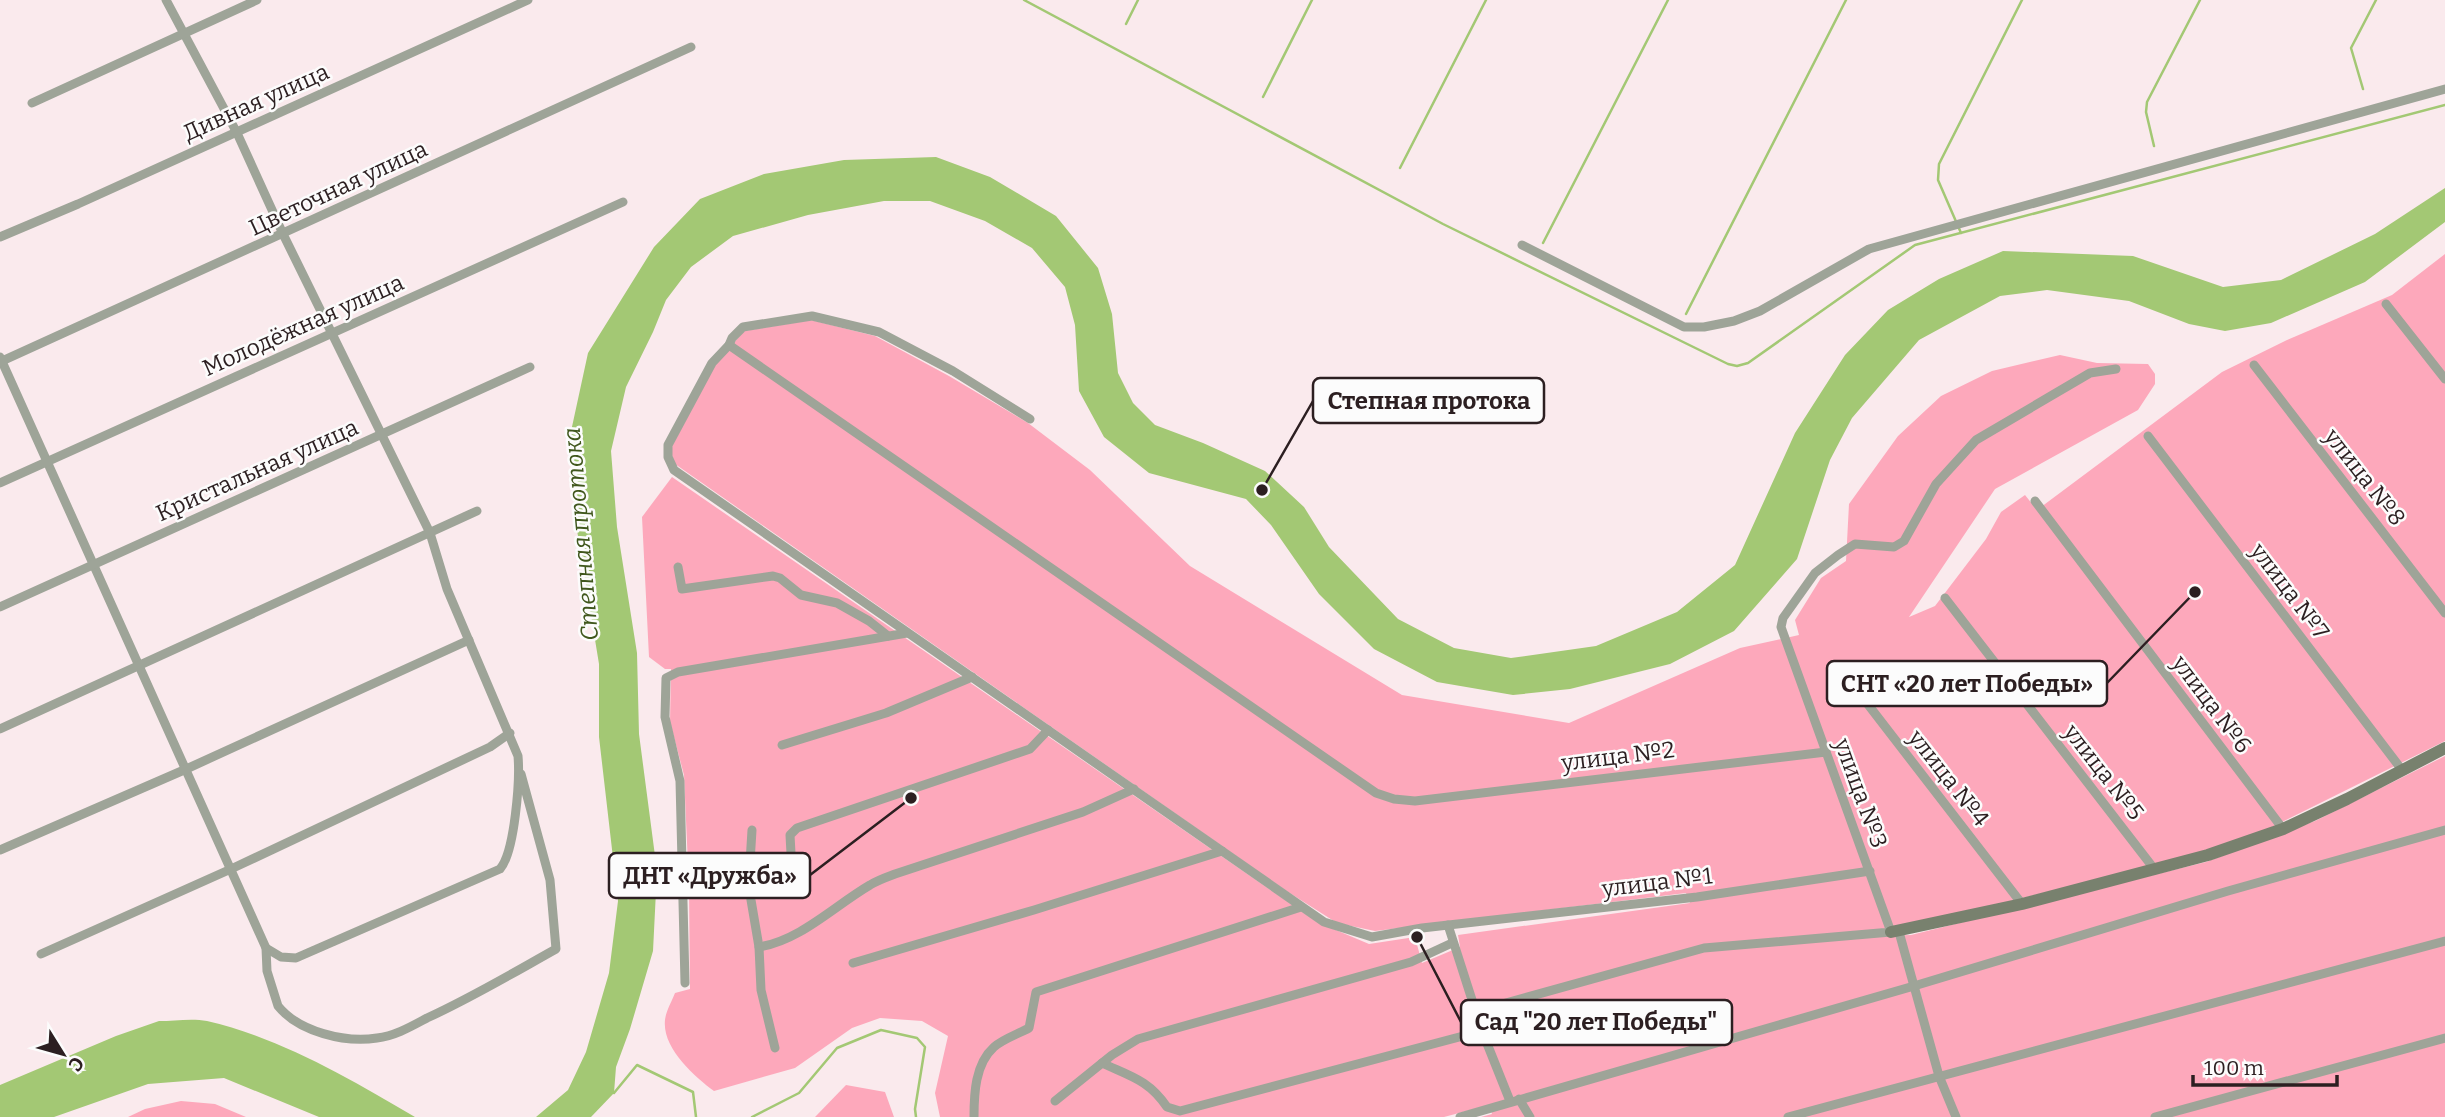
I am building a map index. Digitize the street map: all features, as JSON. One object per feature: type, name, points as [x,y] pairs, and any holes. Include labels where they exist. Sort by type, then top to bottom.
[{"type":"street","points":[[1,360],[266,948],[267,971],[282,1011],[312,1029],[332,1036],[377,1038],[395,1033],[450,1007],[556,949],[550,880],[518,756],[447,589],[430,533],[331,334],[237,132],[166,0]]},
{"type":"street","points":[[32,103],[257,0]]},
{"type":"street","name":"Дивная улица","points":[[0,237],[528,0]]},
{"type":"street","name":"Цветочная улица","points":[[1,360],[691,47]]},
{"type":"street","points":[[1522,244],[1684,327],[1704,327],[1734,321],[1760,311],[1869,249],[2445,89]]},
{"type":"street","name":"Молодёжная улица","points":[[0,483],[622,202]]},
{"type":"street","points":[[2386,304],[2445,379]]},
{"type":"street","name":"улица №1","points":[[1030,419],[953,371],[879,332],[812,316],[743,327],[712,363],[668,445],[668,457],[674,470],[1324,922],[1372,937],[1696,897],[1870,871]]},
{"type":"street","name":"улица №2","points":[[729,345],[1376,793],[1394,799],[1415,801],[1826,752]]},
{"type":"street","name":"улица №8","points":[[2254,365],[2445,613]]},
{"type":"street","name":"Кристальная улица","points":[[0,607],[530,367]]},
{"type":"street","name":"улица №3","points":[[1956,1117],[1939,1076],[1914,986],[1895,932],[1781,628],[1783,618],[1815,573],[1855,544],[1894,547],[1904,541],[1936,484],[1976,440],[2090,373],[2116,369]]},
{"type":"street","name":"улица №7","points":[[2148,436],[2402,769]]},
{"type":"street","name":"улица №6","points":[[2035,501],[2283,829]]},
{"type":"street","points":[[0,729],[139,663],[477,511]]},
{"type":"street","points":[[678,567],[681,589],[773,576],[780,578],[801,595],[837,603],[869,621],[888,636]]},
{"type":"street","name":"улица №5","points":[[1945,598],[2155,870]]},
{"type":"street","points":[[685,983],[680,781],[665,717],[666,678],[678,672],[906,633]]},
{"type":"street","points":[[0,849],[184,770],[469,640]]},
{"type":"street","name":"улица №4","points":[[1846,676],[2022,904]]},
{"type":"street","points":[[782,745],[886,713],[972,677]]},
{"type":"street","points":[[793,890],[790,835],[797,828],[1030,749],[1048,730]]},
{"type":"street","points":[[41,954],[231,869],[490,747],[510,733]]},
{"type":"street","points":[[1476,1011],[1704,948],[1895,932],[2022,904],[2155,870],[2283,829],[2445,748]]},
{"type":"street","points":[[266,948],[281,957],[296,958],[500,869],[506,863],[509,850],[519,767]]},
{"type":"street","points":[[759,947],[771,945],[812,924],[870,884],[1083,812],[1134,789]]},
{"type":"street","points":[[752,830],[749,879],[759,947],[761,990],[775,1048]]},
{"type":"street","points":[[1460,1117],[1914,986],[2228,891],[2445,830]]},
{"type":"street","points":[[853,963],[1222,851]]},
{"type":"street","points":[[974,1117],[974,1095],[980,1067],[993,1048],[1029,1028],[1036,992],[1301,907]]},
{"type":"street","points":[[1448,926],[1451,943],[1482,1031],[1514,1100],[1530,1117]]},
{"type":"street","points":[[1788,1117],[2445,942]]},
{"type":"street","points":[[1055,1101],[1102,1063],[1138,1039],[1411,962],[1451,943]]},
{"type":"street","points":[[1102,1063],[1149,1085],[1157,1091],[1167,1107],[1180,1111],[1482,1031]]},
{"type":"street","points":[[2155,1117],[2445,1038]]},
{"type":"shaded area","points":[[2445,254],[2445,741],[2256,835],[2182,858],[1911,926],[1845,937],[1911,935],[2206,862],[2315,821],[2445,756],[2445,1117],[1481,1117],[1492,1114],[1489,1105],[1444,1117],[940,1117],[935,1093],[948,1036],[922,1021],[880,1018],[852,1028],[795,1068],[714,1091],[697,1078],[669,1041],[665,1020],[669,1006],[675,993],[690,989],[684,775],[670,722],[671,669],[665,669],[649,657],[642,517],[672,477],[1317,922],[1369,944],[1415,937],[1422,963],[1460,947],[1458,935],[1690,903],[1686,893],[1375,931],[1337,923],[1285,890],[675,464],[670,450],[715,365],[744,331],[811,320],[875,336],[1028,423],[1090,470],[1190,566],[1402,695],[1569,723],[1740,648],[1799,635],[1795,620],[1821,578],[1846,561],[1849,504],[1898,436],[1941,396],[1992,371],[2060,355],[2097,363],[2148,364],[2155,374],[2155,384],[2138,410],[1995,489],[1909,617],[1935,606],[1986,539],[2001,512],[2025,495],[2037,510],[2222,372],[2287,340],[2392,295]]},
{"type":"shaded area","points":[[846,1085],[885,1092],[894,1117],[815,1117]]},
{"type":"shaded area","points":[[181,1101],[215,1104],[246,1117],[128,1117],[145,1109]]},
{"type":"water","points":[[936,157],[990,177],[1056,216],[1098,268],[1112,314],[1118,373],[1133,403],[1155,425],[1265,471],[1304,507],[1329,547],[1398,619],[1454,648],[1511,658],[1596,646],[1677,612],[1735,565],[1795,433],[1845,355],[1888,310],[1939,279],[2003,251],[2133,256],[2223,287],[2281,280],[2375,234],[2445,188],[2445,222],[2365,282],[2271,323],[2225,331],[2189,324],[2129,301],[2047,290],[2000,296],[1919,340],[1852,418],[1830,460],[1797,559],[1734,631],[1670,664],[1570,689],[1513,695],[1437,682],[1374,649],[1319,594],[1271,525],[1246,499],[1149,473],[1104,437],[1079,391],[1075,325],[1065,287],[1032,248],[985,221],[930,201],[884,201],[808,215],[733,236],[691,267],[666,300],[626,387],[611,451],[617,527],[637,653],[639,734],[657,871],[653,951],[616,1067],[614,1093],[591,1117],[536,1117],[568,1090],[586,1052],[609,973],[618,901],[599,737],[599,664],[576,524],[570,436],[588,353],[654,247],[700,199],[764,174],[844,160]]},
{"type":"water","points":[[159,1021],[207,1021],[262,1038],[340,1074],[415,1117],[319,1117],[224,1078],[148,1084],[54,1117],[0,1117],[0,1085],[116,1036]]},
{"type":"waterway","points":[[1024,0],[1443,224],[1728,364],[1737,366],[1748,363],[1915,245],[2445,105]]},
{"type":"waterway","points":[[1126,24],[1138,0]]},
{"type":"waterway","points":[[1263,97],[1312,0]]},
{"type":"waterway","points":[[1400,168],[1486,0]]},
{"type":"waterway","points":[[1543,243],[1668,0]]},
{"type":"waterway","points":[[1686,314],[1846,0]]},
{"type":"waterway","points":[[1961,233],[1938,180],[1939,164],[2022,0]]},
{"type":"waterway","points":[[2154,146],[2146,112],[2147,102],[2200,0]]},
{"type":"waterway","points":[[2363,89],[2351,48],[2376,0]]},
{"type":"waterway","points":[[752,1117],[799,1093],[837,1048],[881,1030],[917,1038],[925,1047],[916,1117]]},
{"type":"waterway","points":[[614,1093],[637,1065],[693,1092],[696,1117]]},
{"type":"place","name":"Степная протока","points":[[1262,490]]},
{"type":"place","name":"СНТ «20 лет Победы»","points":[[2195,592]]},
{"type":"place","name":"ДНТ «Дружба»","points":[[911,798]]},
{"type":"place","name":"Сад \"20 лет Победы\"","points":[[1417,937]]}]
